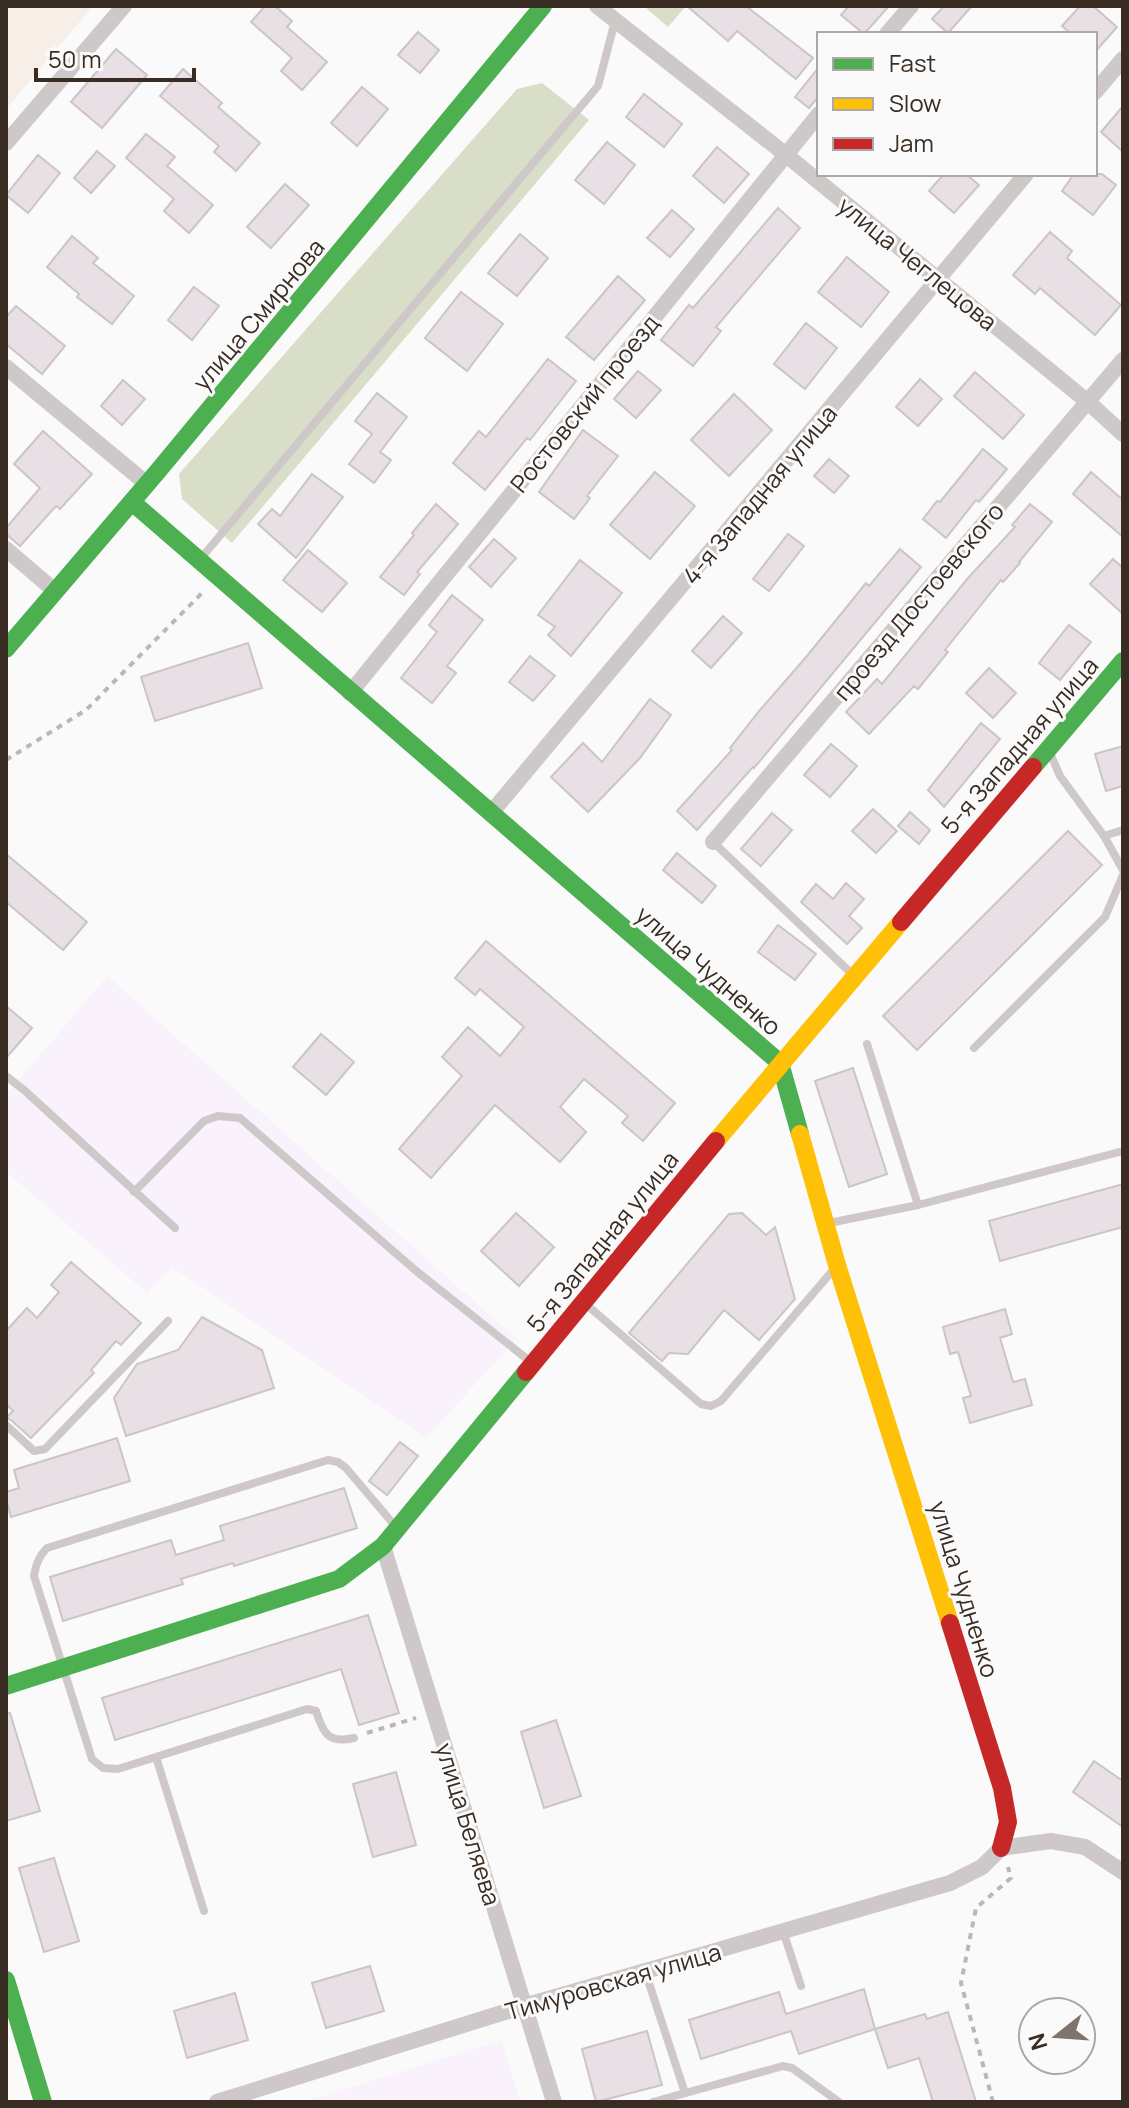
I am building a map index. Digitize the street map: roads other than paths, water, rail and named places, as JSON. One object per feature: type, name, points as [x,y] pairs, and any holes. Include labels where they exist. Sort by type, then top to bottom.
[{"type":"street","points":[[6,143],[124,6]]},
{"type":"street","name":"улица Смирнова","points":[[6,649],[132,502],[543,6]]},
{"type":"street","name":"улица Чеглецова","points":[[597,6],[785,154],[1123,434]]},
{"type":"street","points":[[889,32],[911,6]]},
{"type":"street","points":[[1097,90],[1123,59]]},
{"type":"street","name":"Ростовский проезд","points":[[350,693],[817,116]]},
{"type":"street","name":"4-я Западная улица","points":[[491,813],[1024,176]]},
{"type":"street","name":"проезд Достоевского","points":[[713,842],[1123,360]]},
{"type":"street","points":[[6,367],[147,484]]},
{"type":"street","name":"улица Чудненко","points":[[132,502],[780,1063],[837,1265],[1002,1788],[1008,1822],[1001,1848]]},
{"type":"street","points":[[6,549],[55,591]]},
{"type":"street","name":"5-я Западная улица","points":[[6,1686],[339,1579],[383,1546],[780,1063],[1123,661]]},
{"type":"street","name":"улица Беляева","points":[[383,1546],[554,2102]]},
{"type":"street","points":[[1001,1848],[1051,1841],[1085,1847],[1123,1872]]},
{"type":"street","name":"Тимуровская улица","points":[[217,2102],[524,2006],[950,1883],[982,1867],[1001,1848]]},
{"type":"street","points":[[6,1980],[43,2102]]},
{"type":"lane","points":[[199,560],[598,86],[615,20]]},
{"type":"lane","points":[[974,1048],[1105,917],[1123,873],[1104,836],[1060,776],[1048,750]]},
{"type":"lane","points":[[1104,836],[1123,830]]},
{"type":"lane","points":[[713,842],[854,976]]},
{"type":"lane","points":[[867,1044],[918,1205]]},
{"type":"lane","points":[[6,1076],[175,1228]]},
{"type":"lane","points":[[134,1192],[204,1121],[218,1116],[240,1118],[415,1270],[532,1363]]},
{"type":"lane","points":[[825,1224],[918,1205],[1123,1151]]},
{"type":"lane","points":[[583,1301],[701,1404],[711,1406],[721,1401],[837,1265]]},
{"type":"lane","points":[[6,1425],[34,1451],[45,1449],[168,1321]]},
{"type":"lane","points":[[354,1738],[342,1740],[330,1737],[322,1730],[316,1711],[307,1709],[118,1769],[103,1768],[92,1759],[34,1576],[39,1556],[47,1548],[328,1460],[346,1468],[397,1528]]},
{"type":"lane","points":[[156,1757],[204,1911]]},
{"type":"lane","points":[[783,1931],[801,1986]]},
{"type":"lane","points":[[645,1971],[685,2093]]},
{"type":"lane","points":[[653,2102],[783,2066],[792,2068],[839,2102]]}]
